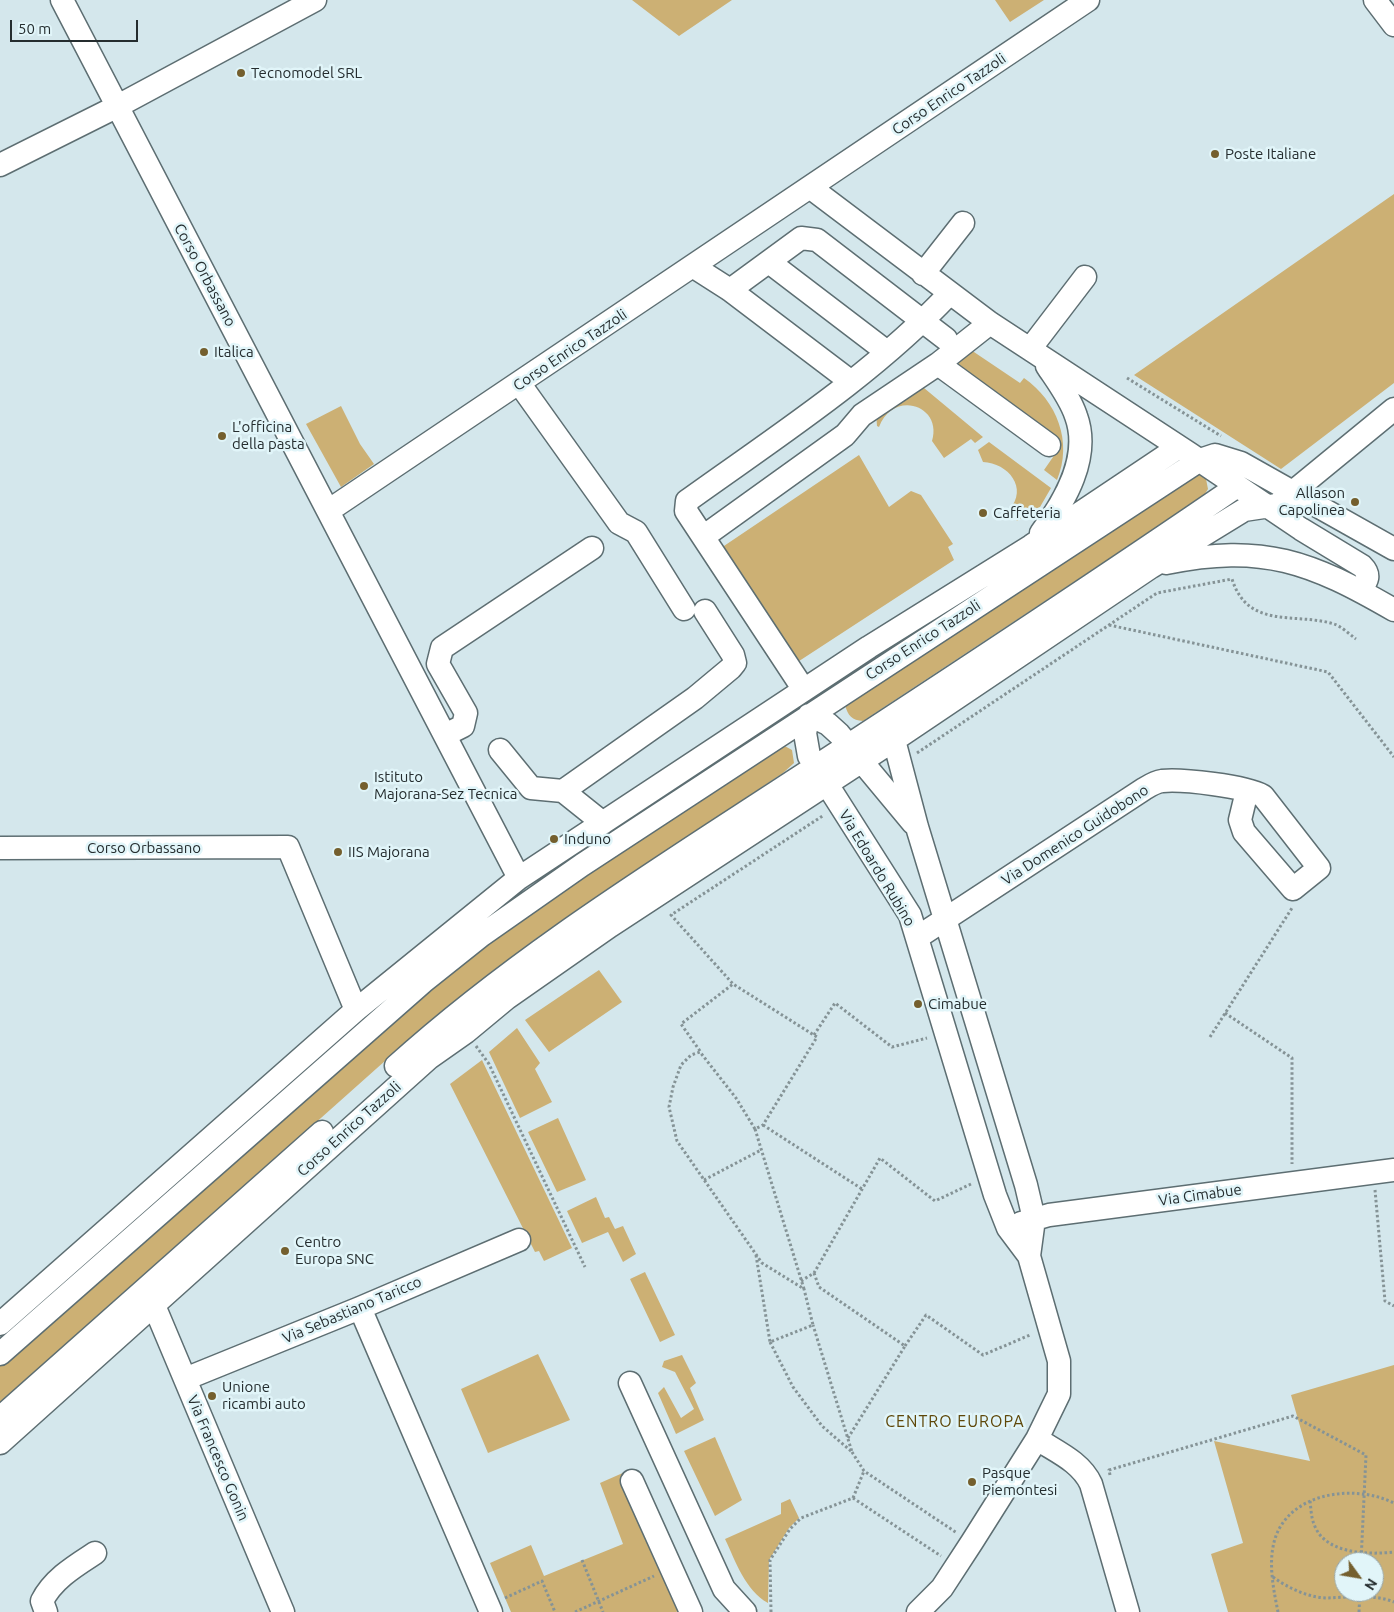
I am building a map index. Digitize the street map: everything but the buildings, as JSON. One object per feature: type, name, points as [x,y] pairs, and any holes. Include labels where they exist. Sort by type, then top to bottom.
[{"type":"street","name":"Corso Orbassano","points":[[62,0],[116,107],[328,511]]},
{"type":"street","points":[[0,165],[116,107],[315,0]]},
{"type":"street","name":"Corso Enrico Tazzoli","points":[[328,511],[1088,0]]},
{"type":"street","points":[[1374,0],[1394,25]]},
{"type":"street","name":"Corso Enrico Tazzoli","points":[[811,188],[990,323],[1101,398],[1200,460],[1268,508],[1362,566],[1367,572],[1368,577],[1361,590]]},
{"type":"street","points":[[924,274],[963,223]]},
{"type":"street","points":[[730,290],[801,238],[817,240],[946,340]]},
{"type":"street","points":[[769,262],[887,352]]},
{"type":"street","points":[[694,266],[730,290],[850,380]]},
{"type":"street","points":[[1035,352],[1086,277]]},
{"type":"street","points":[[804,690],[686,510],[687,501],[887,352],[923,321],[950,294]]},
{"type":"street","points":[[710,532],[845,435],[862,415],[938,364],[990,323]]},
{"type":"street","name":"Corso Enrico Tazzoli","points":[[1031,546],[1056,514],[1071,484],[1078,463],[1081,440],[1076,416],[1062,389],[1035,352]]},
{"type":"street","points":[[938,364],[1049,444]]},
{"type":"street","points":[[519,384],[618,523],[636,532],[694,610],[733,655],[735,662],[731,668],[695,698],[563,791]]},
{"type":"street","name":"Corso Enrico Tazzoli","points":[[855,752],[894,740],[1151,567],[1244,510],[1268,508],[1277,505],[1394,409]]},
{"type":"street","name":"Corso Enrico Tazzoli","points":[[0,1324],[356,1010],[519,878],[804,690],[1031,546],[1179,447]]},
{"type":"street","name":"Corso Enrico Tazzoli","points":[[0,1354],[423,982],[530,900],[1200,460],[1214,455],[1241,462],[1394,549]]},
{"type":"street","name":"Corso Enrico Tazzoli","points":[[0,1418],[427,1039],[539,951],[686,851],[820,775],[855,752],[1236,487]]},
{"type":"street","points":[[328,511],[519,878]]},
{"type":"street","points":[[445,736],[463,726],[466,713],[438,664],[442,648],[592,548]]},
{"type":"street","name":"Corso Enrico Tazzoli","points":[[1151,567],[1220,554],[1288,560],[1320,571],[1361,590],[1394,610]]},
{"type":"street","name":"Via Edoardo Rubino","points":[[917,827],[855,752],[828,724],[809,715],[805,732],[806,746],[820,775],[910,915],[989,1176],[1008,1228],[1029,1256],[1056,1344],[1061,1378],[1056,1400],[1037,1439],[942,1588],[918,1612]]},
{"type":"street","name":"Via Edoardo Rubino","points":[[894,740],[917,827],[1010,1129],[1034,1219],[1029,1256]]},
{"type":"street","points":[[500,750],[531,788],[563,791],[603,823],[648,822]]},
{"type":"street","name":"Corso Enrico Tazzoli","points":[[0,1442],[153,1303],[429,1058],[466,1032],[507,998],[610,926],[726,850],[820,775]]},
{"type":"street","name":"Via Domenico Guidobono","points":[[918,937],[1159,781],[1180,781],[1257,792],[1268,800],[1319,868],[1292,889]]},
{"type":"street","points":[[1247,791],[1240,820],[1244,832],[1292,889]]},
{"type":"street","name":"Corso Orbassano","points":[[0,848],[288,847],[356,1010]]},
{"type":"street","points":[[686,851],[726,850]]},
{"type":"street","name":"Corso Enrico Tazzoli","points":[[423,982],[453,932]]},
{"type":"street","name":"Via Cimabue","points":[[1008,1228],[1034,1219],[1292,1182],[1384,1172]]},
{"type":"street","name":"Via Sebastiano Taricco","points":[[185,1379],[360,1308],[519,1240]]},
{"type":"street","name":"Corso Enrico Tazzoli","points":[[57,1273],[111,1256]]},
{"type":"street","name":"Via Francesco Gonin","points":[[153,1303],[283,1612]]},
{"type":"street","points":[[360,1308],[490,1609]]},
{"type":"street","points":[[630,1383],[724,1590],[744,1612]]},
{"type":"street","points":[[1037,1439],[1079,1466],[1091,1484],[1128,1612]]},
{"type":"street","points":[[632,1481],[690,1612]]},
{"type":"street","points":[[46,1612],[42,1601],[47,1591],[63,1575],[95,1553]]},
{"type":"street","name":"Via Edoardo Rubino","points":[[934,1612],[942,1588]]},
{"type":"path","points":[[900,765],[1157,593],[1232,579],[1236,593],[1261,614],[1335,624],[1356,639]]},
{"type":"path","points":[[1108,625],[1328,672],[1394,757]]},
{"type":"path","points":[[755,1129],[763,1124],[817,1037],[733,984],[671,915],[839,805]]},
{"type":"path","points":[[1210,1037],[1299,897],[1292,889]]},
{"type":"path","points":[[733,984],[681,1024],[736,1098],[755,1129],[852,1452],[864,1471],[972,1542]]},
{"type":"path","points":[[814,1035],[835,1003],[892,1047],[947,1034]]},
{"type":"path","points":[[1225,1013],[1292,1058],[1292,1182]]},
{"type":"path","points":[[479,1050],[489,1064],[585,1267]]},
{"type":"path","points":[[700,1052],[692,1055],[682,1065],[673,1087],[669,1107],[676,1141],[762,1263],[804,1289]]},
{"type":"path","points":[[763,1124],[862,1189]]},
{"type":"path","points":[[704,1180],[761,1150]]},
{"type":"path","points":[[801,1281],[814,1273],[880,1158],[934,1201],[989,1176]]},
{"type":"path","points":[[1384,1172],[1385,1301],[1394,1306]]},
{"type":"path","points":[[756,1254],[770,1342],[793,1386],[804,1402],[822,1426],[852,1452]]},
{"type":"path","points":[[814,1273],[819,1287],[905,1346]]},
{"type":"path","points":[[848,1438],[926,1315],[983,1355],[1030,1335]]},
{"type":"path","points":[[770,1342],[813,1325]]},
{"type":"path","points":[[1091,1484],[1110,1478],[1109,1470],[1293,1416],[1366,1455],[1362,1552]]},
{"type":"path","points":[[771,1612],[770,1560],[790,1529],[801,1518],[853,1498],[864,1471]]},
{"type":"path","points":[[1278,1612],[1273,1577],[1273,1547],[1284,1518],[1310,1501],[1324,1496],[1364,1494],[1394,1503]]},
{"type":"path","points":[[853,1498],[957,1566]]},
{"type":"path","points":[[1310,1501],[1314,1524],[1322,1537],[1340,1548],[1358,1552]]},
{"type":"path","points":[[582,1560],[603,1612]]},
{"type":"path","points":[[575,1612],[671,1568]]},
{"type":"path","points":[[1273,1577],[1285,1585],[1311,1595],[1334,1598]]},
{"type":"path","points":[[490,1609],[542,1581],[555,1612]]},
{"type":"shaded area","points":[[632,0],[732,0],[679,36]]},
{"type":"shaded area","points":[[995,0],[1044,0],[1010,22]]},
{"type":"shaded area","points":[[1394,194],[1394,383],[1281,469],[1134,375]]},
{"type":"shaded area","points":[[971,350],[1020,383],[1024,378],[1036,387],[1053,410],[1059,423],[1063,451],[1062,466],[1057,480],[1044,470],[1060,447],[961,370],[958,362]]},
{"type":"shaded area","points":[[918,383],[983,437],[975,443],[971,439],[944,458],[932,441],[933,429],[930,418],[924,411],[915,406],[905,405],[895,408],[886,415],[879,427],[877,426],[876,412]]},
{"type":"shaded area","points":[[341,406],[360,444],[374,464],[341,487],[306,424]]},
{"type":"shaded area","points":[[989,442],[1051,488],[1040,507],[1017,521],[1009,510],[1015,502],[1017,493],[1013,478],[1000,467],[992,463],[983,462],[978,450]]},
{"type":"shaded area","points":[[859,455],[889,507],[911,491],[921,495],[953,544],[948,547],[954,560],[793,665],[718,550]]},
{"type":"shaded area","points":[[1199,473],[1206,479],[1208,489],[1203,497],[863,721],[856,720],[849,715],[845,705]]},
{"type":"shaded area","points":[[781,744],[792,750],[794,763],[783,773],[534,940],[413,1036],[0,1404],[0,1366],[394,1015],[465,957]]},
{"type":"shaded area","points":[[599,970],[622,1002],[549,1052],[525,1020]]},
{"type":"shaded area","points":[[517,1028],[540,1063],[535,1069],[552,1102],[520,1118],[489,1052]]},
{"type":"shaded area","points":[[482,1060],[572,1248],[544,1261],[539,1251],[535,1252],[450,1084]]},
{"type":"shaded area","points":[[558,1118],[586,1180],[557,1192],[528,1132]]},
{"type":"shaded area","points":[[596,1197],[605,1218],[609,1217],[615,1229],[623,1226],[636,1254],[623,1262],[608,1232],[582,1243],[567,1211]]},
{"type":"shaded area","points":[[645,1272],[675,1335],[660,1342],[630,1279]]},
{"type":"shaded area","points":[[538,1354],[570,1420],[488,1453],[461,1389]]},
{"type":"shaded area","points":[[682,1355],[696,1383],[690,1388],[704,1420],[676,1434],[658,1393],[664,1387],[681,1418],[694,1409],[675,1372],[662,1367],[664,1361]]},
{"type":"shaded area","points":[[1394,1365],[1394,1612],[1228,1612],[1211,1554],[1243,1543],[1214,1441],[1310,1461],[1291,1395]]},
{"type":"shaded area","points":[[715,1437],[742,1500],[715,1516],[684,1451]]},
{"type":"shaded area","points":[[625,1472],[684,1609],[676,1612],[511,1612],[490,1563],[531,1545],[544,1576],[623,1544],[600,1483]]},
{"type":"shaded area","points":[[790,1499],[799,1518],[789,1528],[769,1560],[768,1603],[753,1591],[747,1583],[725,1539],[781,1514],[781,1503]]},
{"type":"place","name":"Tecnomodel SRL","points":[[241,73]]},
{"type":"place","name":"Poste Italiane","points":[[1215,154]]},
{"type":"place","name":"Italica","points":[[204,352]]},
{"type":"place","name":"L'officina della pasta","points":[[222,436]]},
{"type":"place","name":"Allason Capolinea","points":[[1355,502]]},
{"type":"place","name":"Caffeteria","points":[[983,513]]},
{"type":"place","name":"Istituto Majorana-Sez Tecnica","points":[[364,786]]},
{"type":"place","name":"Induno","points":[[554,839]]},
{"type":"place","name":"IIS Majorana","points":[[338,852]]},
{"type":"place","name":"Cimabue","points":[[918,1004]]},
{"type":"place","name":"Centro Europa SNC","points":[[285,1251]]},
{"type":"place","name":"Unione ricambi auto","points":[[212,1396]]},
{"type":"place","name":"Pasque Piemontesi","points":[[972,1482]]},
{"type":"district","name":"CENTRO EUROPA","points":[[955,1422]]}]
